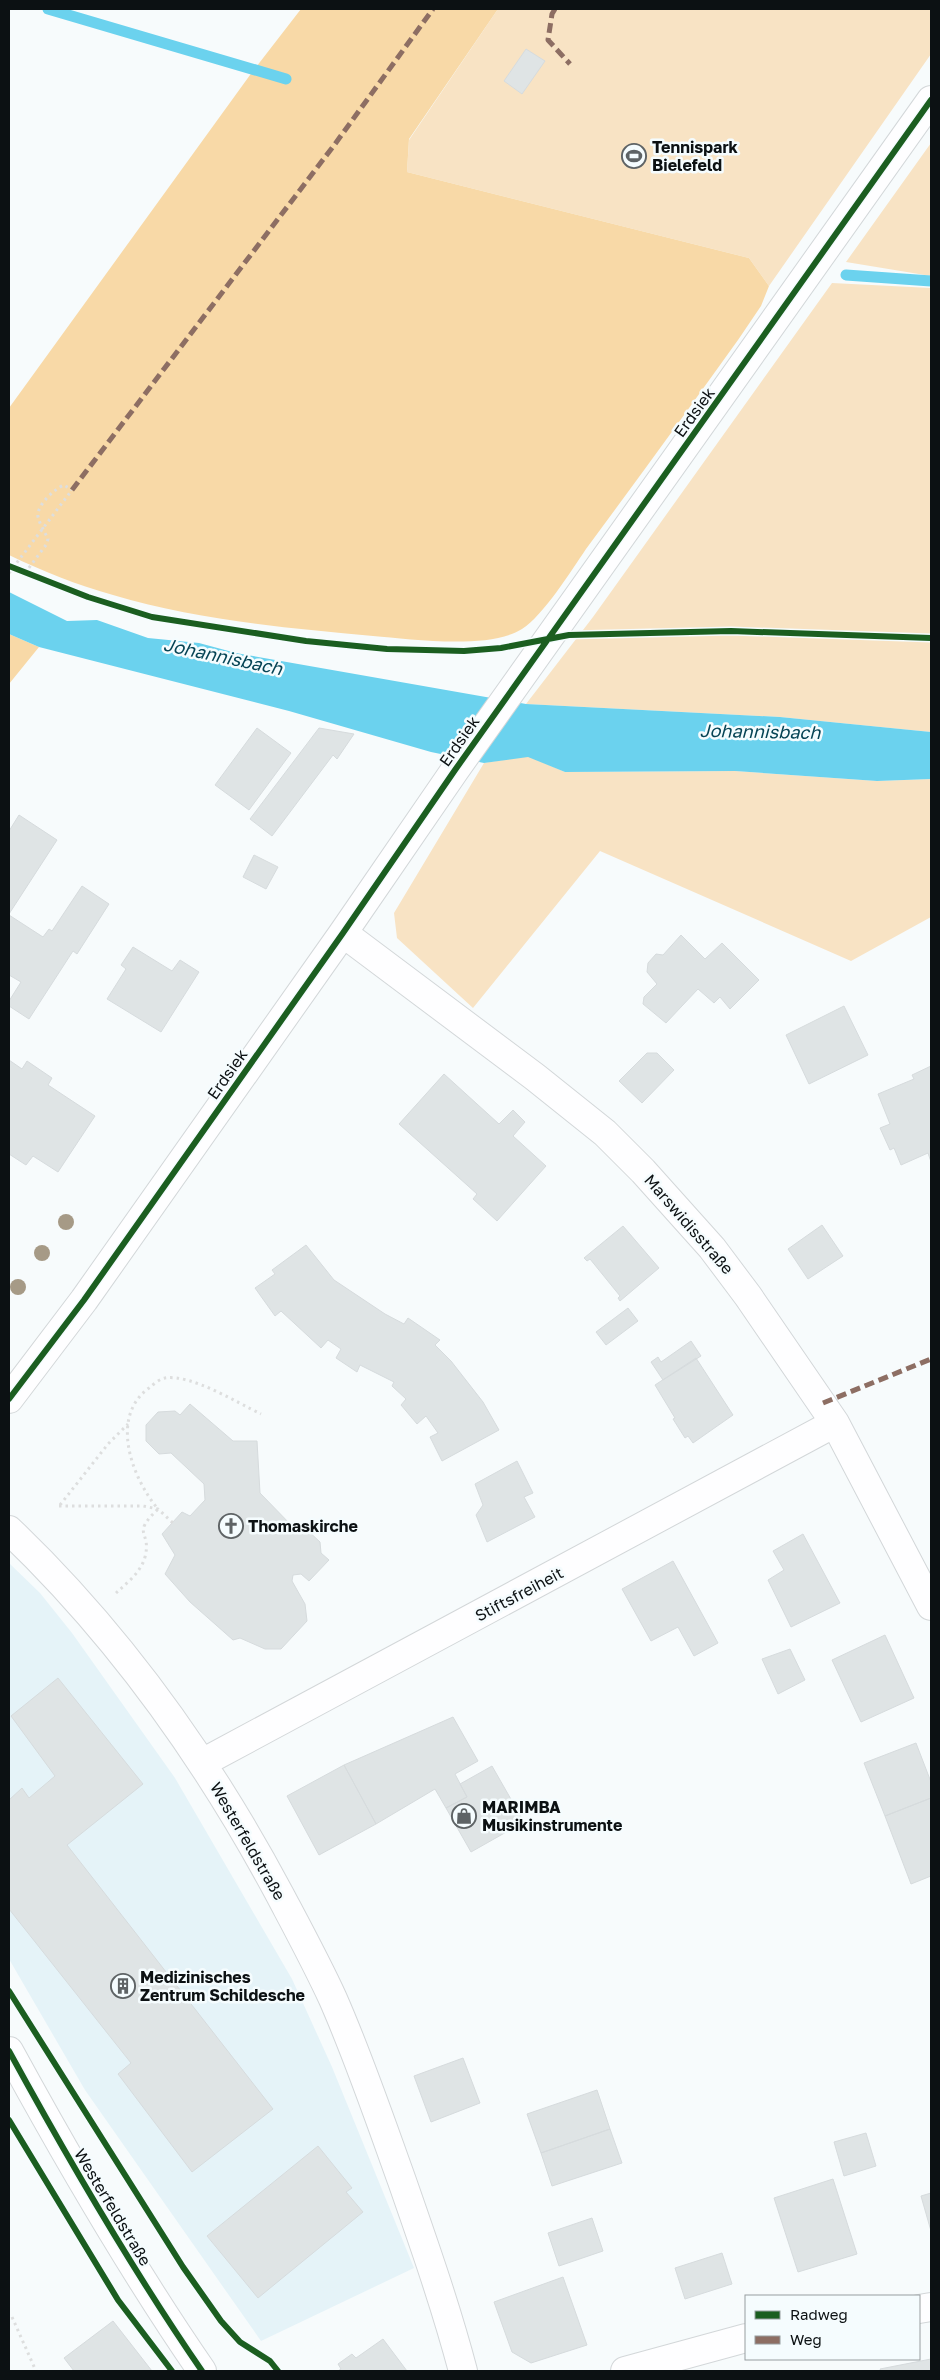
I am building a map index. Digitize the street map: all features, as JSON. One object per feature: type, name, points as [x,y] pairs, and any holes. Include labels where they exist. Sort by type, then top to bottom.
[{"type":"street","name":"Erdsiek","points":[[9,1399],[62,1331],[343,933],[455,770],[931,100]]},
{"type":"street","name":"Marswidisstraße","points":[[343,933],[543,1083],[605,1134],[643,1171],[712,1248],[748,1296],[835,1424],[931,1606]]},
{"type":"street","name":"Stiftsfreiheit","points":[[202,1763],[835,1424]]},
{"type":"street","name":"Westerfeldstraße","points":[[9,1530],[91,1615],[125,1655],[202,1763],[264,1866],[333,2000],[386,2137],[432,2269],[462,2371]]},
{"type":"street","name":"Westerfeldstraße","points":[[9,2050],[74,2170]]},
{"type":"street","name":"Westerfeldstraße","points":[[9,2073],[74,2170],[153,2300],[202,2371]]},
{"type":"street","points":[[625,2371],[745,2338]]},
{"type":"path","points":[[9,573],[72,490],[64,485],[56,488],[39,510],[38,516],[48,539],[46,545],[25,572]]},
{"type":"path","points":[[9,566],[88,597],[152,617],[306,641],[428,651],[501,648],[577,634],[731,631],[931,638]]},
{"type":"path","points":[[173,1523],[158,1509],[140,1483],[132,1457],[128,1424],[129,1413],[142,1393],[163,1378],[183,1378],[261,1414]]},
{"type":"path","points":[[128,1424],[108,1444],[59,1506],[143,1506],[158,1509]]},
{"type":"path","points":[[91,1615],[131,1580],[140,1568],[145,1557],[146,1543],[142,1530],[145,1521],[158,1509]]},
{"type":"path","points":[[12,2317],[36,2371]]},
{"type":"shaded area","points":[[301,9],[498,9],[409,139],[407,172],[749,258],[769,286],[761,306],[738,340],[556,592],[530,623],[508,635],[470,641],[428,641],[307,630],[209,617],[145,604],[100,591],[34,567],[9,555],[9,408],[250,75]]},
{"type":"shaded area","name":"Tennispark Bielefeld","points":[[498,9],[931,9],[931,54],[769,286],[749,258],[407,172],[409,140]]},
{"type":"shaded area","points":[[931,143],[931,276],[846,262]]},
{"type":"shaded area","points":[[832,283],[931,288],[931,732],[780,717],[526,704],[593,617]]},
{"type":"shaded area","points":[[9,634],[39,647],[9,684]]},
{"type":"shaded area","points":[[528,756],[565,772],[735,771],[877,781],[931,779],[931,917],[851,961],[600,851],[473,1008],[397,938],[394,913],[484,763]]},
{"type":"shaded area","points":[[9,1563],[40,1593],[72,1633],[175,1778],[292,1979],[332,2067],[414,2268],[261,2341],[85,2090],[9,1959]]},
{"type":"water","name":"Johannisbach","points":[[9,592],[67,621],[97,620],[148,638],[199,643],[236,653],[526,704],[780,717],[931,732],[931,779],[877,781],[735,771],[565,772],[528,757],[484,763],[431,752],[289,711],[39,647],[9,634]]},
{"type":"building","points":[[526,49],[545,61],[522,94],[504,81]]},
{"type":"building","points":[[257,728],[291,753],[249,810],[215,785]]},
{"type":"building","points":[[319,728],[354,734],[337,759],[333,755],[272,836],[250,819]]},
{"type":"building","points":[[19,815],[57,840],[9,914],[9,831]]},
{"type":"building","points":[[254,855],[278,867],[266,889],[243,877]]},
{"type":"building","points":[[82,886],[109,904],[77,954],[73,951],[29,1019],[9,1006],[9,1001],[21,982],[9,975],[9,915],[43,937],[49,929],[52,931]]},
{"type":"building","points":[[681,935],[705,959],[722,943],[759,980],[730,1009],[720,997],[714,1003],[698,989],[666,1023],[643,1004],[644,997],[657,984],[647,972],[648,963],[656,954],[663,955]]},
{"type":"building","points":[[133,947],[172,971],[180,960],[199,972],[161,1032],[107,999],[126,969],[121,965]]},
{"type":"building","points":[[844,1006],[868,1055],[809,1084],[786,1035]]},
{"type":"building","points":[[647,1053],[657,1053],[674,1070],[642,1103],[619,1081]]},
{"type":"building","points":[[9,1060],[22,1069],[27,1061],[52,1078],[48,1085],[95,1116],[58,1172],[33,1156],[26,1165],[9,1154]]},
{"type":"building","points":[[931,1066],[931,1162],[928,1153],[901,1165],[894,1148],[890,1150],[880,1128],[890,1124],[878,1094],[914,1079],[912,1075]]},
{"type":"building","points":[[444,1074],[499,1124],[513,1110],[525,1122],[513,1136],[546,1166],[497,1221],[473,1199],[477,1194],[399,1124]]},
{"type":"building","points":[[822,1225],[843,1256],[808,1279],[788,1249]]},
{"type":"building","points":[[623,1226],[659,1268],[620,1301],[618,1298],[620,1296],[590,1259],[587,1261],[584,1258]]},
{"type":"building","points":[[306,1245],[334,1280],[385,1314],[404,1324],[408,1318],[440,1340],[435,1345],[451,1361],[483,1402],[499,1430],[442,1461],[430,1437],[438,1433],[426,1416],[417,1424],[401,1405],[406,1399],[392,1386],[394,1382],[360,1365],[357,1372],[336,1358],[341,1349],[328,1340],[321,1348],[281,1311],[275,1316],[255,1288],[275,1274],[272,1270]]},
{"type":"building","points":[[628,1308],[638,1321],[606,1345],[596,1332]]},
{"type":"building","points":[[691,1341],[701,1356],[663,1380],[651,1362],[658,1357],[661,1362]]},
{"type":"building","points":[[696,1358],[733,1415],[693,1443],[688,1436],[685,1438],[655,1385]]},
{"type":"building","name":"Thomaskirche","points":[[190,1404],[233,1441],[257,1441],[260,1493],[295,1529],[305,1528],[320,1542],[321,1553],[329,1560],[309,1581],[301,1574],[293,1575],[292,1581],[305,1604],[307,1621],[281,1649],[265,1649],[240,1638],[233,1640],[190,1602],[165,1574],[175,1555],[162,1534],[182,1512],[190,1516],[205,1500],[204,1484],[171,1453],[159,1454],[146,1441],[146,1425],[158,1412],[175,1411],[180,1415]]},
{"type":"building","points":[[517,1461],[533,1493],[524,1497],[535,1517],[487,1542],[476,1515],[483,1505],[475,1484]]},
{"type":"building","points":[[803,1534],[840,1603],[791,1627],[768,1580],[784,1570],[773,1551]]},
{"type":"building","points":[[673,1561],[718,1643],[694,1656],[678,1627],[651,1641],[622,1589]]},
{"type":"building","points":[[885,1635],[914,1698],[861,1722],[832,1660]]},
{"type":"building","points":[[790,1649],[805,1680],[778,1694],[762,1659]]},
{"type":"building","name":"Medizinisches Zentrum Schildesche","points":[[58,1678],[143,1784],[67,1845],[273,2109],[192,2172],[118,2074],[131,2063],[9,1909],[9,1800],[22,1788],[29,1798],[55,1776],[11,1716]]},
{"type":"building","points":[[453,1717],[478,1761],[455,1774],[467,1797],[446,1808],[435,1789],[376,1824],[344,1765]]},
{"type":"building","points":[[916,1743],[931,1782],[931,1798],[885,1816],[864,1763]]},
{"type":"building","points":[[344,1765],[376,1824],[319,1855],[287,1796]]},
{"type":"building","points":[[492,1766],[524,1822],[471,1852],[446,1808],[467,1797],[460,1784]]},
{"type":"building","points":[[931,1798],[931,1876],[911,1884],[885,1816]]},
{"type":"building","points":[[463,2058],[480,2103],[431,2122],[414,2076]]},
{"type":"building","points":[[597,2090],[610,2129],[541,2153],[527,2114]]},
{"type":"building","points":[[610,2129],[622,2163],[552,2186],[541,2153]]},
{"type":"building","points":[[866,2133],[876,2166],[844,2176],[834,2142]]},
{"type":"building","points":[[318,2146],[352,2188],[346,2192],[363,2212],[258,2298],[207,2236]]},
{"type":"building","points":[[833,2179],[857,2254],[798,2272],[774,2198]]},
{"type":"building","points":[[931,2193],[931,2231],[921,2196]]},
{"type":"building","points":[[592,2218],[603,2251],[559,2266],[548,2233]]},
{"type":"building","points":[[722,2253],[732,2284],[685,2299],[675,2268]]},
{"type":"building","points":[[563,2277],[587,2345],[531,2363],[512,2352],[494,2302]]},
{"type":"building","points":[[113,2321],[152,2371],[74,2371],[64,2358]]},
{"type":"building","points":[[383,2339],[407,2371],[338,2371],[341,2369],[338,2364],[352,2354],[356,2358]]},
{"type":"building","points":[[931,2359],[931,2371],[881,2371],[880,2369]]},
{"type":"waterway","points":[[48,9],[286,79]]},
{"type":"waterway","points":[[846,275],[931,281]]},
{"type":"marked path","points":[[72,490],[335,144],[433,9]]},
{"type":"marked path","points":[[555,9],[552,14],[548,40],[570,64]]},
{"type":"marked path","points":[[823,1403],[931,1359]]},
{"type":"cycle path","points":[[9,1399],[84,1300],[343,933],[455,770],[931,100]]},
{"type":"cycle path","points":[[9,566],[88,597],[152,617],[306,641],[387,649],[464,651],[501,648],[569,635],[731,631],[931,638]]},
{"type":"cycle path","points":[[9,1991],[183,2267],[221,2321],[240,2342],[270,2361],[278,2371]]},
{"type":"cycle path","points":[[9,2051],[101,2214],[150,2293],[202,2371]]},
{"type":"cycle path","points":[[9,2120],[118,2300],[172,2371]]},
{"type":"place","name":"Tennispark Bielefeld","points":[[634,156]]},
{"type":"place","name":"Thomaskirche","points":[[231,1526]]},
{"type":"place","name":"MARIMBA Musikinstrumente","points":[[464,1816]]},
{"type":"place","name":"Medizinisches Zentrum Schildesche","points":[[123,1986]]}]
